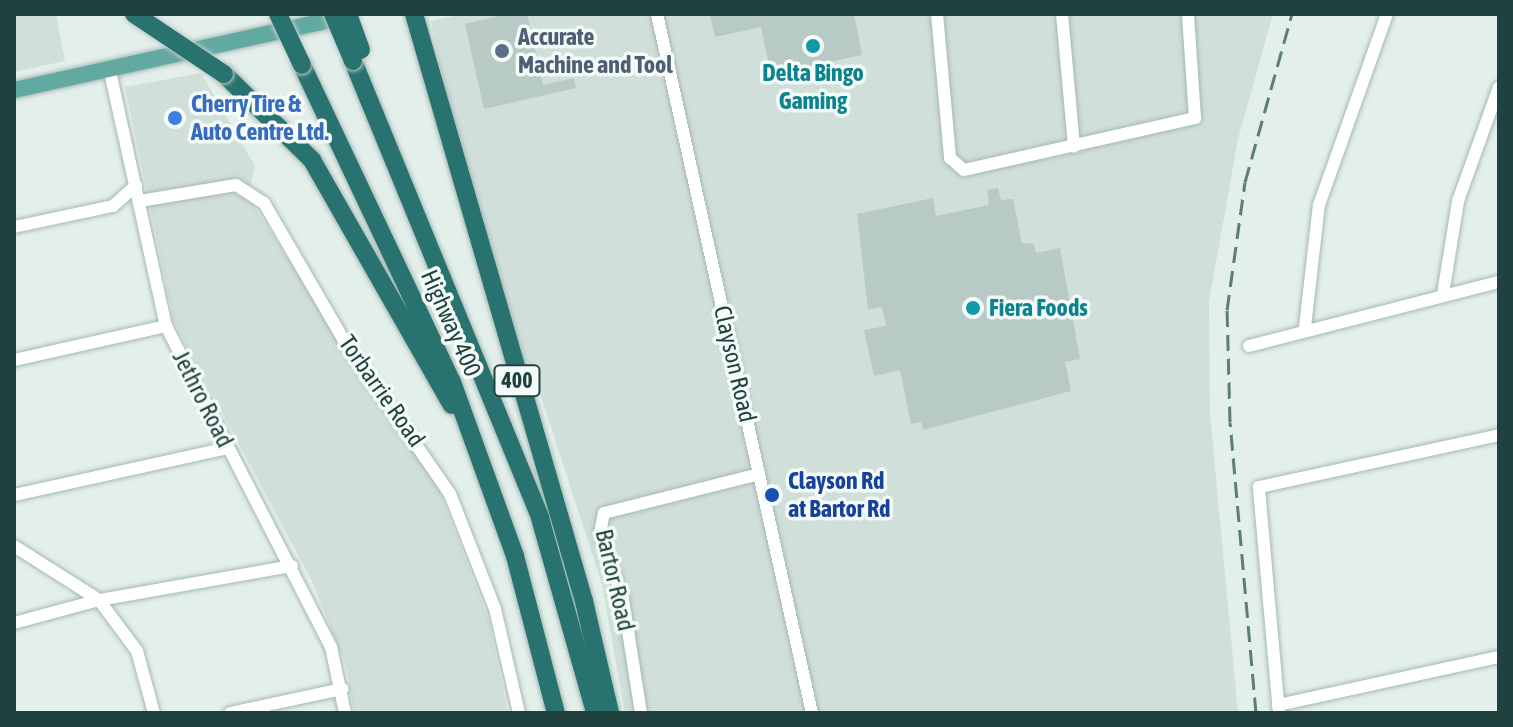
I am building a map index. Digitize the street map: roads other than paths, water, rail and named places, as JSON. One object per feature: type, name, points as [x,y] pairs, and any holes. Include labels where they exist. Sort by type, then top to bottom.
[{"type":"highway","points":[[134,14],[224,74],[312,160],[475,446]]},
{"type":"highway","name":"Highway 400","points":[[278,14],[424,319],[475,446],[515,556],[556,713]]},
{"type":"highway","points":[[333,14],[358,59],[540,518],[595,713]]},
{"type":"highway","points":[[348,14],[358,59]]},
{"type":"highway","name":"Highway 400","points":[[414,14],[584,601],[610,713]]},
{"type":"main road","points":[[14,90],[356,14]]},
{"type":"street","name":"Clayson Road","points":[[657,14],[812,713]]},
{"type":"street","points":[[937,14],[950,158],[964,170],[1195,118],[1188,14]]},
{"type":"street","points":[[1062,14],[1074,146]]},
{"type":"street","points":[[1305,327],[1319,205],[1387,14]]},
{"type":"street","name":"Jethro Road","points":[[109,67],[166,326],[331,647],[345,713]]},
{"type":"street","points":[[1443,294],[1458,201],[1499,87]]},
{"type":"street","points":[[14,227],[113,206],[136,185]]},
{"type":"street","name":"Torbarrie Road","points":[[140,201],[236,185],[264,203],[343,339],[450,494],[495,609],[519,713]]},
{"type":"street","points":[[113,206],[143,219]]},
{"type":"street","points":[[1249,346],[1305,327],[1499,282]]},
{"type":"street","points":[[14,360],[166,326]]},
{"type":"street","points":[[1499,435],[1259,487],[1278,709],[1499,657]]},
{"type":"street","points":[[14,495],[227,448]]},
{"type":"street","name":"Bartor Road","points":[[641,713],[623,599],[600,533],[604,513],[759,474]]},
{"type":"street","points":[[14,546],[99,600],[137,651],[154,713]]},
{"type":"street","points":[[14,623],[99,600],[292,566]]},
{"type":"street","points":[[230,713],[342,689]]},
{"type":"railway","points":[[1256,713],[1230,422],[1227,310],[1245,182],[1292,14]]},
{"type":"place","name":"Delta Bingo Gaming","points":[[813,46]]},
{"type":"place","name":"Accurate Machine and Tool","points":[[502,51]]},
{"type":"place","name":"Cherry Tire & Auto Centre Ltd.","points":[[175,118]]},
{"type":"place","name":"Fiera Foods","points":[[973,308]]},
{"type":"place","name":"Clayson Rd at Bartor Rd","points":[[772,495]]}]
